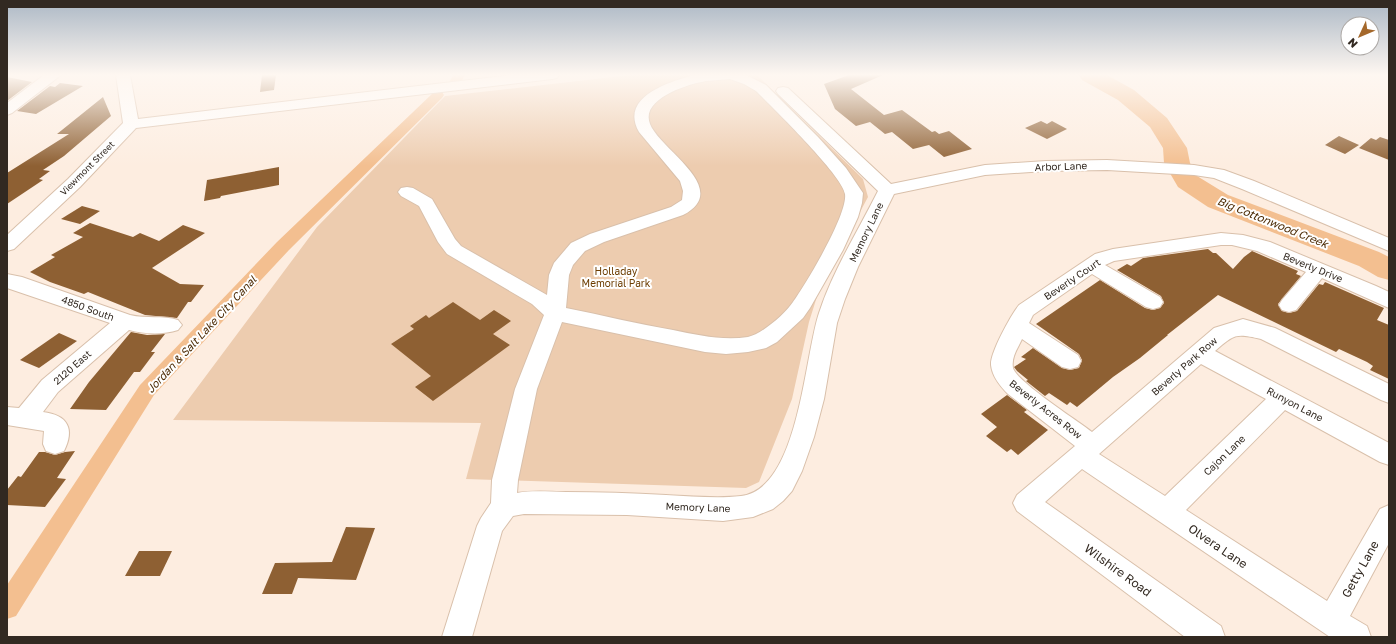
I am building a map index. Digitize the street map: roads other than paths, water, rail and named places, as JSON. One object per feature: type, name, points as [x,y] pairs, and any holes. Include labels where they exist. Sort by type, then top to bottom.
[{"type":"street","points":[[128,105],[131,124],[294,105]]},
{"type":"street","points":[[458,637],[487,533],[499,513],[504,508],[505,480],[526,389],[555,313],[559,275],[564,263],[578,247],[597,238],[677,211],[686,205],[691,199],[692,192],[689,183],[642,125],[640,118],[642,108],[645,105]]},
{"type":"street","points":[[407,192],[426,204],[447,242],[454,250],[539,300],[555,313],[708,344],[740,345],[758,342],[790,320],[800,308],[846,223],[853,204],[854,193],[850,184],[834,165],[777,105]]},
{"type":"street","points":[[798,105],[887,190]]},
{"type":"street","name":"Viewmont Street","points":[[7,245],[74,183],[131,124]]},
{"type":"street","name":"Arbor Lane","points":[[887,190],[946,177],[1008,169],[1080,165],[1194,170],[1218,174],[1248,185],[1389,245]]},
{"type":"street","name":"Memory Lane","points":[[504,508],[517,503],[528,503],[627,504],[723,509],[750,506],[769,499],[777,492],[788,475],[809,415],[824,333],[829,314],[844,278],[887,190]]},
{"type":"street","name":"Beverly Court","points":[[1002,371],[1002,358],[1024,313],[1030,307],[1102,258],[1221,239],[1234,239]]},
{"type":"street","name":"Beverly Drive","points":[[1234,239],[1258,245],[1389,301]]},
{"type":"street","points":[[1092,265],[1153,302]]},
{"type":"street","points":[[1290,305],[1318,270]]},
{"type":"street","name":"4850 South","points":[[7,281],[15,282],[134,325],[171,325]]},
{"type":"street","name":"2120 East","points":[[16,417],[125,322]]},
{"type":"street","points":[[1017,325],[1070,361]]},
{"type":"street","name":"Beverly Park Row","points":[[1026,503],[1222,333],[1232,329],[1243,327],[1279,338],[1389,394]]},
{"type":"street","name":"Runyon Lane","points":[[1200,353],[1389,455]]},
{"type":"street","name":"Beverly Acres Row","points":[[1002,371],[1005,377],[1016,388],[1087,451]]},
{"type":"street","name":"Cajon Lane","points":[[1166,512],[1283,397]]},
{"type":"street","points":[[16,417],[50,422],[56,426],[57,436],[55,444]]},
{"type":"street","name":"Olvera Lane","points":[[1087,451],[1166,512],[1356,637]]},
{"type":"street","name":"Wilshire Road","points":[[1026,503],[1210,637]]},
{"type":"street","name":"Getty Lane","points":[[1331,621],[1389,517]]},
{"type":"waterway","name":"Jordan & Salt Lake City Canal","points":[[7,607],[147,390],[283,246],[428,105]]},
{"type":"waterway","name":"Big Cottonwood Creek","points":[[1138,105],[1159,123],[1175,148],[1177,163],[1187,181],[1218,201],[1369,259],[1389,270]]},
{"type":"park label","name":"Holladay Memorial Park","points":[[616,276]]}]
